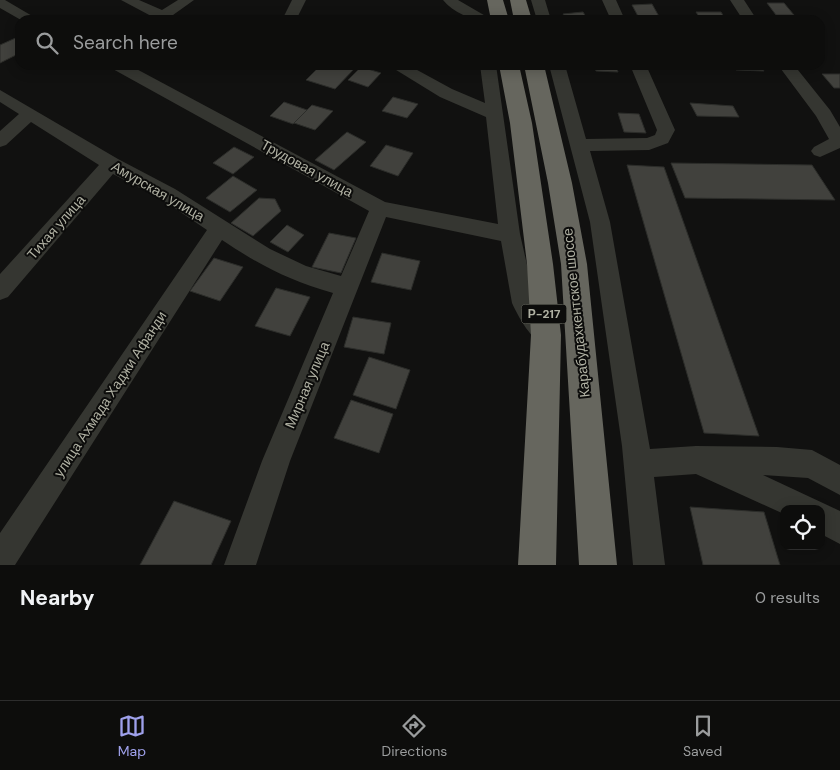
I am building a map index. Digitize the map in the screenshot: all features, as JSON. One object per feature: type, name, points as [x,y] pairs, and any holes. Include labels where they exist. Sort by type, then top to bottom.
[{"type":"highway","points":[[495,0],[499,15]]},
{"type":"highway","points":[[518,0],[522,15]]},
{"type":"highway","name":"Р-217","points":[[510,70],[521,123],[540,264],[546,335],[537,565]]},
{"type":"highway","name":"Карабудахкентское шоссе","points":[[535,70],[560,182],[574,264],[598,565]]},
{"type":"street","points":[[128,0],[155,15]]},
{"type":"street","points":[[164,15],[187,0]]},
{"type":"street","points":[[292,15],[299,0]]},
{"type":"street","points":[[450,0],[474,15]]},
{"type":"street","points":[[478,0],[481,15]]},
{"type":"street","points":[[538,0],[542,15]]},
{"type":"street","points":[[609,0],[616,15]]},
{"type":"street","points":[[737,0],[747,15]]},
{"type":"street","points":[[0,3],[23,15]]},
{"type":"street","name":"Трудовая улица","points":[[126,70],[380,208],[451,224],[510,234]]},
{"type":"street","points":[[405,70],[446,93],[494,114]]},
{"type":"street","points":[[489,70],[510,234],[524,303],[546,335]]},
{"type":"street","points":[[558,70],[581,145],[600,222],[638,464],[649,565]]},
{"type":"street","points":[[581,145],[648,144],[662,139],[666,130],[640,70]]},
{"type":"street","points":[[790,70],[824,114],[839,141],[820,151]]},
{"type":"street","name":"Амурская улица","points":[[0,95],[111,164],[168,194],[262,254],[300,274],[348,288]]},
{"type":"street","points":[[0,141],[30,115]]},
{"type":"street","name":"Тихая улица","points":[[0,290],[111,164]]},
{"type":"street","name":"Мирная улица","points":[[240,565],[276,461],[380,208]]},
{"type":"street","name":"улица Ахмада Хаджи Афанди","points":[[0,560],[219,228]]},
{"type":"street","points":[[638,464],[696,460],[812,464],[840,481]]},
{"type":"street","points":[[696,460],[797,505]]},
{"type":"street","points":[[825,519],[840,529]]},
{"type":"building","points":[[767,3],[784,3],[794,15],[776,15]]},
{"type":"building","points":[[652,4],[658,15],[637,15],[632,5]]},
{"type":"building","points":[[583,12],[585,15],[564,15]]},
{"type":"building","points":[[696,12],[721,12],[723,15],[698,15]]},
{"type":"building","points":[[15,38],[15,56],[0,63],[0,45]]},
{"type":"building","points":[[316,70],[353,70],[335,89],[306,80]]},
{"type":"building","points":[[358,70],[371,70],[381,73],[368,87],[348,80]]},
{"type":"building","points":[[617,70],[618,72],[596,71]]},
{"type":"building","points":[[822,74],[840,74],[840,88],[834,88]]},
{"type":"building","points":[[393,97],[418,104],[407,118],[382,111]]},
{"type":"building","points":[[284,102],[307,110],[293,124],[270,116]]},
{"type":"building","points":[[690,103],[733,106],[739,117],[697,116]]},
{"type":"building","points":[[312,105],[333,111],[315,130],[294,123]]},
{"type":"building","points":[[618,113],[639,114],[646,133],[624,132]]},
{"type":"building","points":[[347,132],[366,142],[334,170],[315,160]]},
{"type":"building","points":[[386,145],[413,153],[398,176],[370,166]]},
{"type":"building","points":[[234,147],[254,157],[233,174],[213,163]]},
{"type":"building","points":[[671,163],[812,165],[835,200],[685,198]]},
{"type":"building","points":[[627,165],[664,167],[759,436],[704,433]]},
{"type":"building","points":[[233,176],[257,190],[230,212],[206,198]]},
{"type":"building","points":[[259,198],[275,199],[281,211],[253,236],[231,223]]},
{"type":"building","points":[[287,225],[304,235],[288,252],[270,242]]},
{"type":"building","points":[[329,233],[356,238],[341,273],[312,267]]},
{"type":"building","points":[[382,253],[420,261],[411,290],[371,282]]},
{"type":"building","points":[[214,258],[243,267],[220,301],[190,291]]},
{"type":"building","points":[[276,288],[310,297],[290,336],[255,326]]},
{"type":"building","points":[[353,317],[391,323],[384,354],[344,347]]},
{"type":"building","points":[[369,357],[410,370],[396,409],[353,395]]},
{"type":"building","points":[[351,400],[393,414],[379,453],[334,438]]},
{"type":"building","points":[[174,501],[231,521],[211,565],[140,565]]},
{"type":"building","points":[[690,507],[764,512],[780,565],[703,565]]}]
